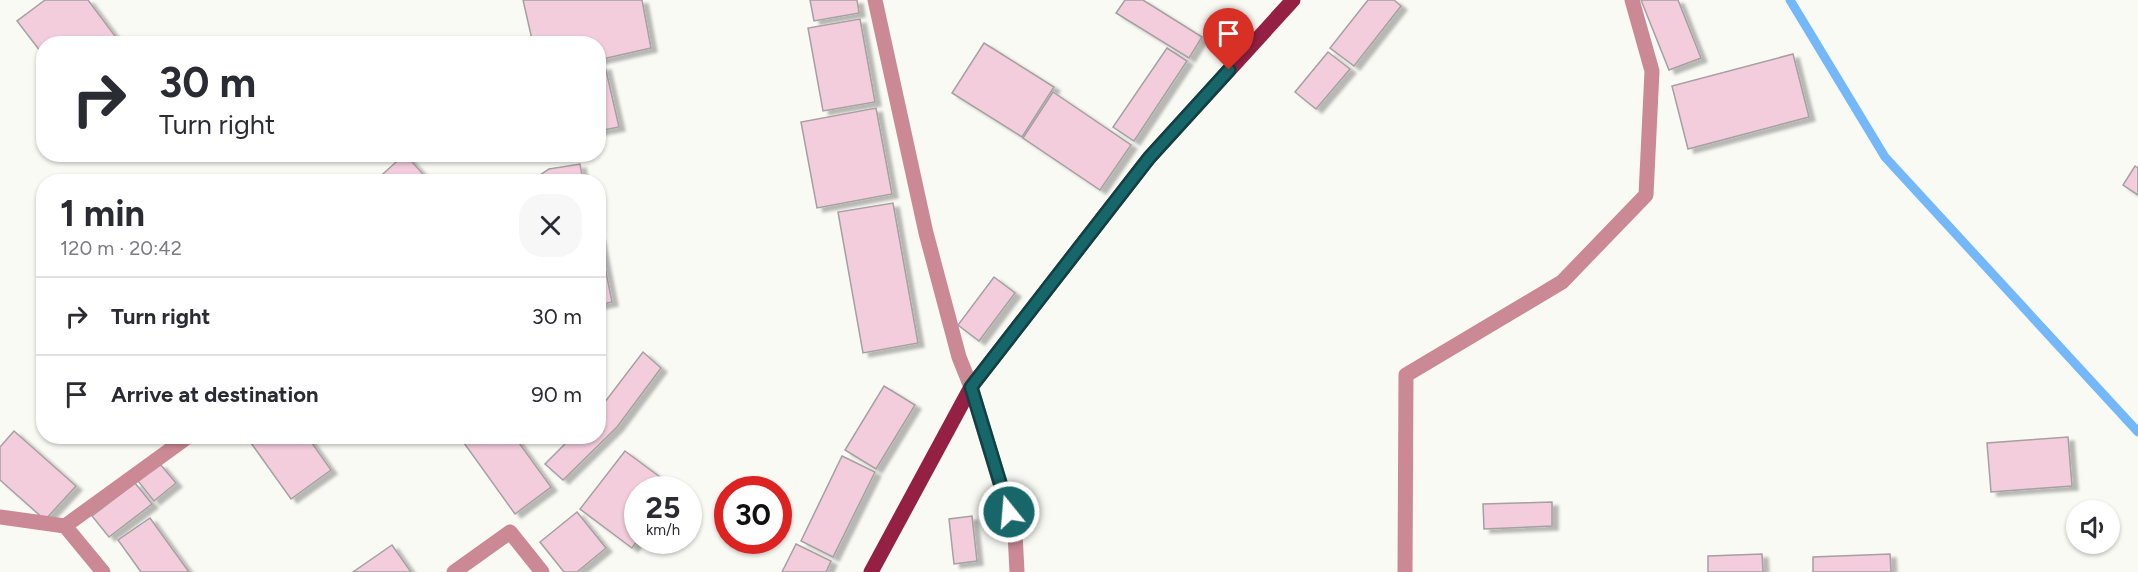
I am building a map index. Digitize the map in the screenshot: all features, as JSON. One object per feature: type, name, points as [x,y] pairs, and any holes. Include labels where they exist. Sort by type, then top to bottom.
[{"type":"main road","points":[[871,572],[971,387],[1149,158],[1293,0]]},
{"type":"street","points":[[875,0],[926,233],[959,357],[971,387],[1015,533],[1017,572]]},
{"type":"street","points":[[1405,572],[1406,375],[1562,282],[1646,195],[1652,71],[1632,0]]},
{"type":"street","points":[[65,526],[178,444]]},
{"type":"street","points":[[0,517],[65,526],[103,572]]},
{"type":"street","points":[[454,572],[510,532],[542,572]]},
{"type":"building","points":[[45,0],[88,0],[115,36],[36,36],[36,46],[17,21]]},
{"type":"building","points":[[523,0],[642,0],[651,48],[606,58],[606,36],[531,36]]},
{"type":"building","points":[[810,0],[857,0],[859,13],[814,21]]},
{"type":"building","points":[[1125,0],[1143,0],[1202,37],[1189,58],[1116,13]]},
{"type":"building","points":[[1368,0],[1394,0],[1401,6],[1354,66],[1330,48]]},
{"type":"building","points":[[1641,0],[1678,0],[1701,58],[1669,70]]},
{"type":"building","points":[[860,19],[875,102],[823,111],[808,28]]},
{"type":"building","points":[[984,43],[1054,87],[1022,137],[952,93]]},
{"type":"building","points":[[1167,48],[1187,61],[1134,141],[1113,127]]},
{"type":"building","points":[[1328,52],[1350,69],[1316,109],[1295,92]]},
{"type":"building","points":[[1793,54],[1809,117],[1688,149],[1672,86]]},
{"type":"building","points":[[606,70],[619,127],[606,129]]},
{"type":"building","points":[[1053,92],[1131,145],[1100,190],[1023,138]]},
{"type":"building","points":[[876,108],[892,194],[817,208],[801,122]]},
{"type":"building","points":[[396,162],[412,162],[423,174],[383,174]]},
{"type":"building","points":[[580,164],[582,174],[541,174],[549,169]]},
{"type":"building","points":[[2135,166],[2138,168],[2138,195],[2123,185]]},
{"type":"building","points":[[893,203],[918,343],[863,353],[838,212]]},
{"type":"building","points":[[606,272],[612,302],[606,303]]},
{"type":"building","points":[[994,277],[1015,293],[979,341],[958,325]]},
{"type":"building","points":[[643,352],[661,368],[617,427],[606,438],[606,401]]},
{"type":"building","points":[[884,386],[915,405],[876,469],[845,450]]},
{"type":"building","points":[[14,431],[76,486],[45,520],[0,480],[0,447]]},
{"type":"building","points":[[2068,437],[2072,486],[1991,492],[1987,443]]},
{"type":"building","points":[[252,444],[313,444],[331,470],[291,499]]},
{"type":"building","points":[[465,444],[520,444],[551,487],[515,514]]},
{"type":"building","points":[[565,444],[600,444],[563,480],[545,464]]},
{"type":"building","points":[[625,451],[659,476],[624,476],[624,542],[580,509]]},
{"type":"building","points":[[842,456],[875,472],[833,557],[801,541]]},
{"type":"building","points":[[160,464],[176,483],[154,501],[138,481]]},
{"type":"building","points":[[135,483],[152,504],[109,537],[92,516]]},
{"type":"building","points":[[1552,502],[1552,526],[1484,529],[1483,504]]},
{"type":"building","points":[[577,512],[606,548],[577,572],[564,572],[540,542]]},
{"type":"building","points":[[972,516],[977,561],[954,564],[949,519]]},
{"type":"building","points":[[150,518],[189,572],[141,572],[118,540]]},
{"type":"building","points":[[796,544],[831,561],[826,572],[782,572]]},
{"type":"building","points":[[392,545],[411,572],[353,572]]},
{"type":"building","points":[[1762,554],[1763,572],[1708,572],[1708,556]]},
{"type":"building","points":[[1890,554],[1891,572],[1813,572],[1813,557]]},
{"type":"waterway","points":[[1790,0],[1885,157],[2138,432]]},
{"type":"route","points":[[1009,512],[971,387],[1149,158],[1229,70]]}]
